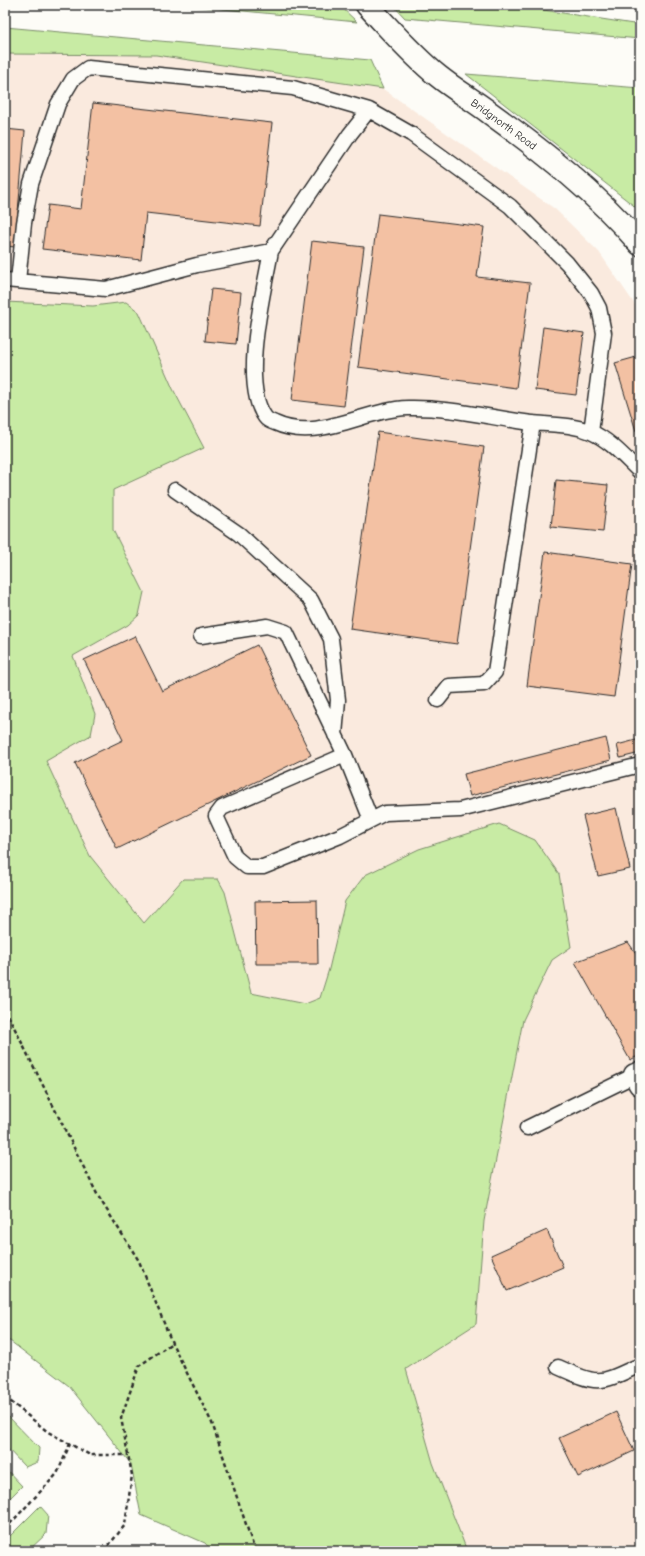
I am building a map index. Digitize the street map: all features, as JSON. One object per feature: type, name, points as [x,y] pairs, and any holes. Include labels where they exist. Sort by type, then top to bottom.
[{"type":"street","name":"Bridgnorth Road","points":[[368,5],[415,55],[439,76],[548,156],[588,190],[640,244]]},
{"type":"lane","points":[[271,251],[197,265],[106,289],[12,280],[31,184],[58,104],[73,79],[88,68],[293,88],[369,110],[411,134],[510,206],[567,263],[591,293],[599,308],[604,333],[591,432]]},
{"type":"lane","points":[[369,110],[342,146],[271,251],[260,313],[253,382],[257,402],[266,419],[287,428],[306,430],[334,425],[377,412],[408,408],[464,413],[533,423],[574,427],[591,432],[608,442],[640,472]]},
{"type":"lane","points":[[438,700],[449,686],[484,684],[496,672],[533,423]]},
{"type":"lane","points":[[175,490],[239,534],[311,600],[331,639],[338,700],[335,735]]},
{"type":"lane","points":[[201,636],[267,626],[286,632],[345,755],[371,820]]},
{"type":"lane","points":[[345,755],[222,808],[216,816],[234,857],[247,867],[263,867],[340,836],[385,813],[460,810],[640,765]]},
{"type":"lane","points":[[527,1128],[638,1076]]},
{"type":"lane","points":[[558,1367],[596,1382],[608,1380],[640,1365]]},
{"type":"path","points":[[5,1009],[98,1196],[139,1261],[172,1343],[212,1424],[255,1551]]},
{"type":"path","points":[[104,1551],[125,1525],[132,1475],[121,1418],[139,1366],[172,1343]]},
{"type":"path","points":[[5,1398],[48,1432],[90,1455],[128,1455]]},
{"type":"path","points":[[5,1529],[57,1474],[70,1444]]},
{"type":"shaded area","points":[[5,54],[156,55],[383,89],[555,209],[599,252],[640,312],[640,1551],[467,1551],[433,1463],[406,1369],[476,1324],[484,1221],[523,1020],[552,960],[571,947],[329,969],[320,998],[305,1004],[251,993],[225,892],[218,879],[158,908],[144,923],[90,856],[46,761],[95,714],[73,656],[128,625],[139,615],[144,592],[113,530],[113,490],[204,448],[126,302],[93,306],[5,302]]},
{"type":"green space","points":[[181,5],[339,5],[357,22]]},
{"type":"green space","points":[[393,5],[511,5],[640,25],[640,39],[405,18]]},
{"type":"green space","points":[[5,27],[370,60],[383,89],[156,55],[5,54]]},
{"type":"green space","points":[[466,74],[640,88],[640,212],[633,205]]},
{"type":"green space","points":[[5,302],[93,306],[126,302],[139,312],[173,389],[204,448],[113,490],[113,530],[144,592],[139,615],[128,625],[73,656],[95,714],[91,735],[46,761],[90,856],[144,923],[183,879],[218,879],[225,892],[251,993],[305,1004],[320,998],[329,969],[345,901],[365,875],[419,849],[499,824],[535,840],[559,874],[571,947],[552,960],[523,1020],[484,1221],[476,1324],[406,1369],[433,1463],[467,1551],[212,1551],[205,1543],[141,1515],[131,1464],[69,1386],[10,1341],[5,1341]]},
{"type":"green space","points":[[5,1413],[39,1448],[38,1462],[25,1467],[5,1446]]},
{"type":"green space","points":[[5,1468],[22,1486],[5,1503]]},
{"type":"green space","points":[[40,1506],[48,1515],[46,1534],[28,1551],[5,1551],[5,1541]]},
{"type":"building","points":[[93,103],[272,123],[260,226],[146,213],[141,260],[42,249],[48,205],[81,209]]},
{"type":"building","points":[[5,129],[25,131],[15,247],[5,246]]},
{"type":"building","points":[[378,214],[484,227],[477,277],[530,283],[516,388],[358,367]]},
{"type":"building","points":[[312,241],[364,247],[344,406],[292,400]]},
{"type":"building","points":[[211,289],[241,292],[236,344],[205,341]]},
{"type":"building","points":[[543,327],[584,333],[576,395],[535,390]]},
{"type":"building","points":[[640,356],[640,444],[615,363]]},
{"type":"building","points":[[378,432],[484,447],[457,644],[350,629]]},
{"type":"building","points":[[556,480],[608,485],[603,532],[551,527]]},
{"type":"building","points":[[545,552],[632,564],[614,697],[527,686]]},
{"type":"building","points":[[135,636],[162,691],[257,645],[311,755],[117,849],[75,763],[123,740],[84,660]]},
{"type":"building","points":[[606,738],[611,760],[470,796],[464,774]]},
{"type":"building","points":[[640,739],[640,753],[620,758],[617,745]]},
{"type":"building","points":[[616,808],[630,869],[598,876],[583,816]]},
{"type":"building","points":[[317,900],[318,964],[256,964],[255,901]]},
{"type":"building","points":[[628,942],[640,959],[640,1055],[630,1060],[575,962]]},
{"type":"building","points":[[547,1230],[563,1267],[507,1291],[491,1255]]},
{"type":"building","points":[[616,1412],[634,1451],[578,1477],[559,1438]]}]
